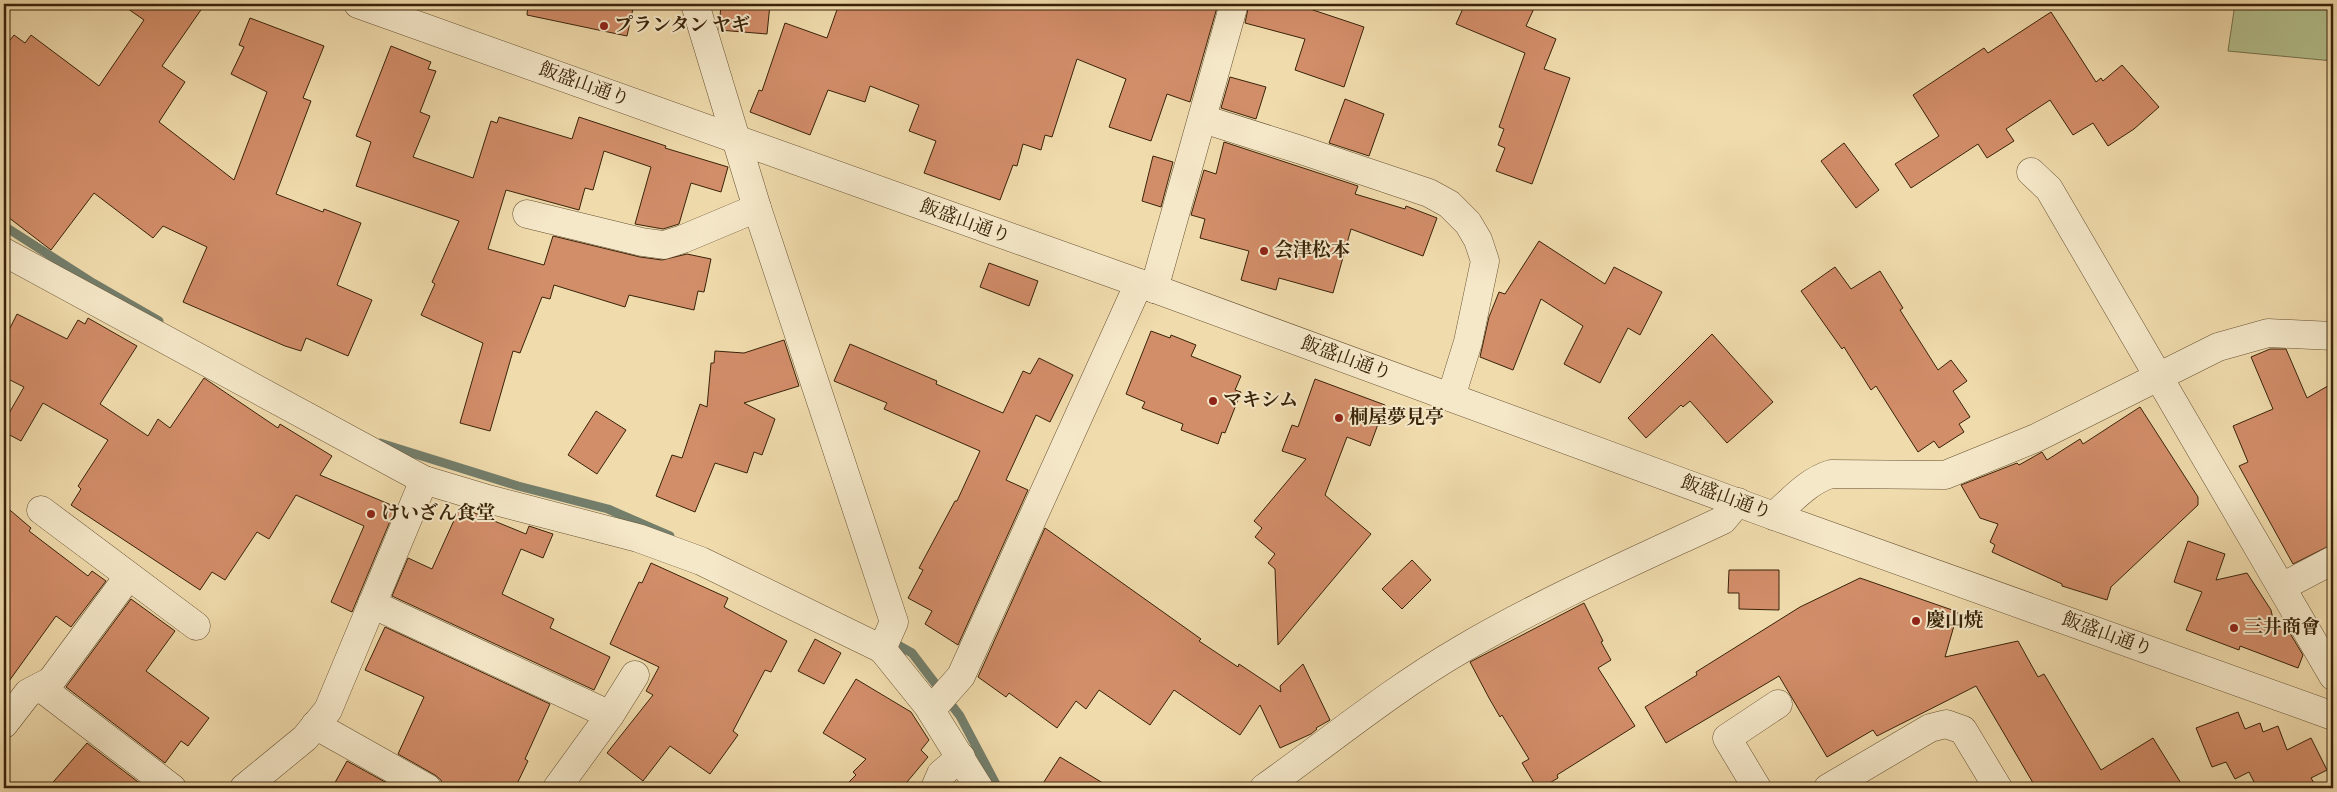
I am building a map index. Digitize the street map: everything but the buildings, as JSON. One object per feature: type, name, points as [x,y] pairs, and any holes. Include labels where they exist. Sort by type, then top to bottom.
[{"type":"street","name":"飯盛山通り","points":[[358,4],[399,11],[736,140],[1147,286],[1774,516],[2333,716]]},
{"type":"street","points":[[695,4],[757,208],[894,622],[882,648]]},
{"type":"street","points":[[931,710],[961,676],[1147,286],[1203,119],[1234,4]]},
{"type":"street","points":[[1203,119],[1429,193],[1449,204],[1468,223],[1478,240],[1485,261],[1468,342],[1451,397]]},
{"type":"street","points":[[2031,172],[2049,189],[2160,376],[2333,676]]},
{"type":"street","points":[[527,214],[642,242],[664,245],[757,208]]},
{"type":"street","points":[[4,252],[424,480],[484,498],[638,538],[701,561],[882,648],[931,710],[979,788]]},
{"type":"street","points":[[1774,516],[1817,478],[1831,474],[1945,475],[2036,438],[2218,347],[2268,333],[2333,336]]},
{"type":"street","points":[[244,788],[305,738],[328,710],[424,480]]},
{"type":"street","points":[[1264,788],[1404,687],[1461,649],[1532,611],[1723,520],[1738,502]]},
{"type":"street","points":[[42,510],[128,577],[196,626]]},
{"type":"street","points":[[2282,587],[2333,560]]},
{"type":"street","points":[[4,724],[28,693],[51,681],[128,577]]},
{"type":"street","points":[[372,604],[610,715]]},
{"type":"street","points":[[557,788],[610,715],[635,675]]},
{"type":"street","points":[[40,687],[172,788]]},
{"type":"street","points":[[1757,788],[1727,738],[1778,704]]},
{"type":"street","points":[[1828,788],[1930,728],[1946,724],[1963,730],[1998,788]]},
{"type":"street","points":[[315,725],[427,788]]},
{"type":"street","points":[[935,788],[941,774],[961,757]]},
{"type":"green space","points":[[2235,4],[2333,4],[2333,61],[2228,51]]},
{"type":"waterway","points":[[4,226],[93,283],[159,321]]},
{"type":"waterway","points":[[380,443],[518,486],[608,509],[670,536]]},
{"type":"waterway","points":[[889,640],[912,653],[960,716],[998,788]]},
{"type":"place","name":"プランタン ヤギ","points":[[604,26]]},
{"type":"place","name":"会津松本","points":[[1264,251]]},
{"type":"place","name":"マキシム","points":[[1213,401]]},
{"type":"place","name":"桐屋夢見亭","points":[[1339,418]]},
{"type":"place","name":"けいざん食堂","points":[[371,514]]},
{"type":"place","name":"慶山焼","points":[[1916,621]]},
{"type":"place","name":"三井商會","points":[[2234,628]]}]
